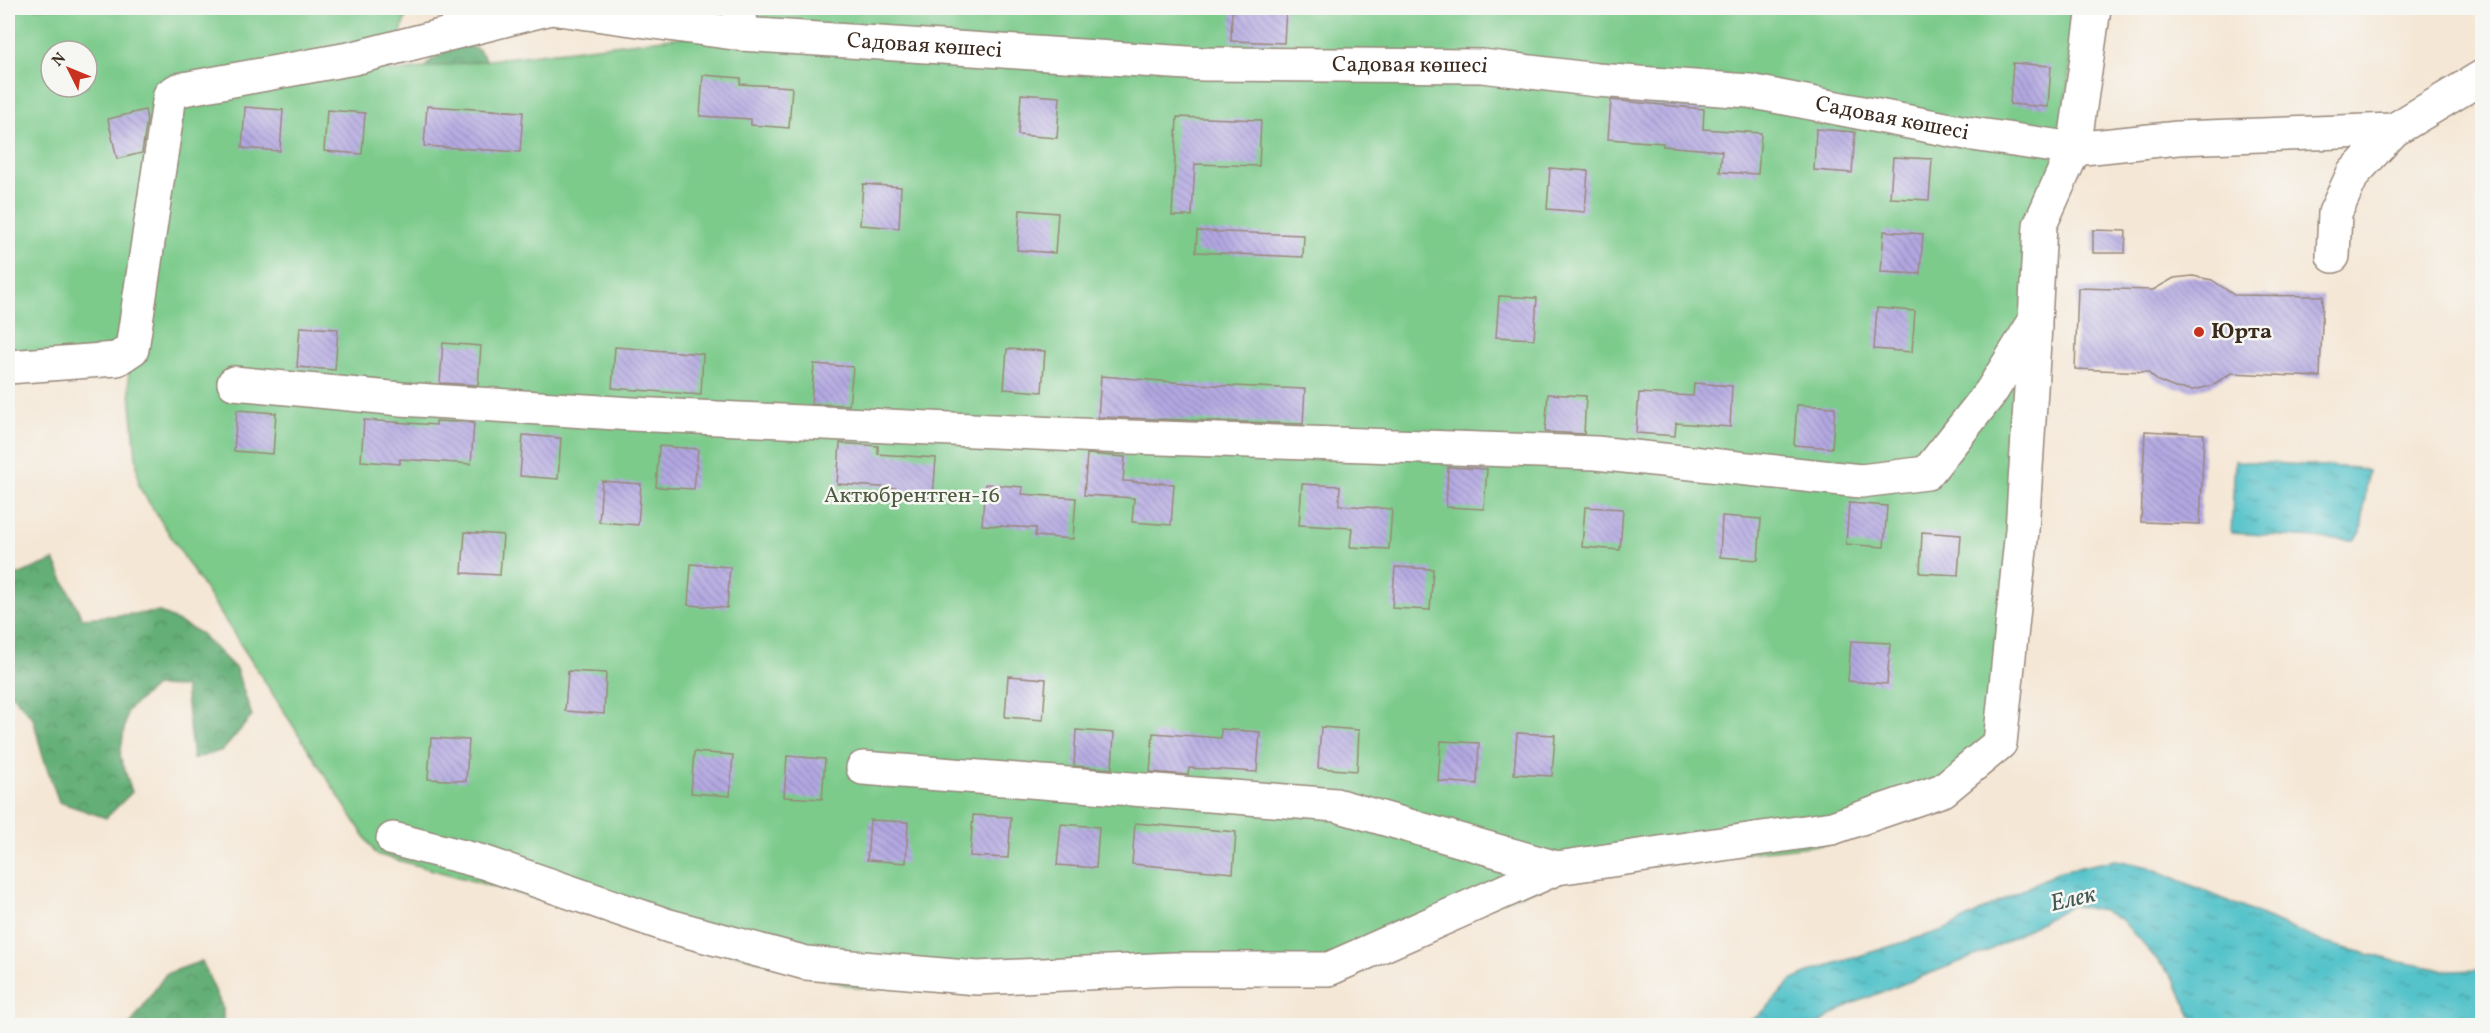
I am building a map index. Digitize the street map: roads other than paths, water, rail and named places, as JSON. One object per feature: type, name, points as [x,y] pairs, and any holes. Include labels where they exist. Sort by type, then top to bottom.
[{"type":"lane","name":"Садовая көшесі","points":[[8,367],[117,359],[132,350],[170,95],[178,90],[354,57],[551,8],[741,21],[1203,64],[1482,66],[1597,80],[1749,91],[1966,133],[2074,149],[2178,138],[2394,130]]},
{"type":"lane","points":[[393,839],[483,862],[669,926],[806,963],[977,978],[1174,969],[1329,969],[1557,868],[1832,828],[1943,790],[2000,743],[2022,530],[2040,225],[2074,149],[2094,8]]},
{"type":"lane","points":[[2333,256],[2335,213],[2353,174],[2394,130],[2482,77]]},
{"type":"lane","points":[[234,383],[401,399],[632,414],[1089,435],[1596,453],[1861,480],[1927,473],[1991,392],[2035,321]]},
{"type":"lane","points":[[863,768],[1336,806],[1557,868]]},
{"type":"water","points":[[2235,461],[2358,468],[2368,471],[2361,532],[2354,540],[2231,533]]},
{"type":"water","name":"Елек","points":[[2116,860],[2149,867],[2325,943],[2395,961],[2450,971],[2482,970],[2482,1025],[2196,1025],[2174,979],[2121,919],[2103,911],[2072,905],[1990,950],[1849,1005],[1816,1025],[1736,1025],[1755,1018],[1791,981],[1814,970],[1946,929],[2060,871]]},
{"type":"place","name":"Юрта","points":[[2199,332]]},
{"type":"park label","name":"Актюбрентген-16","points":[[912,496]]}]
